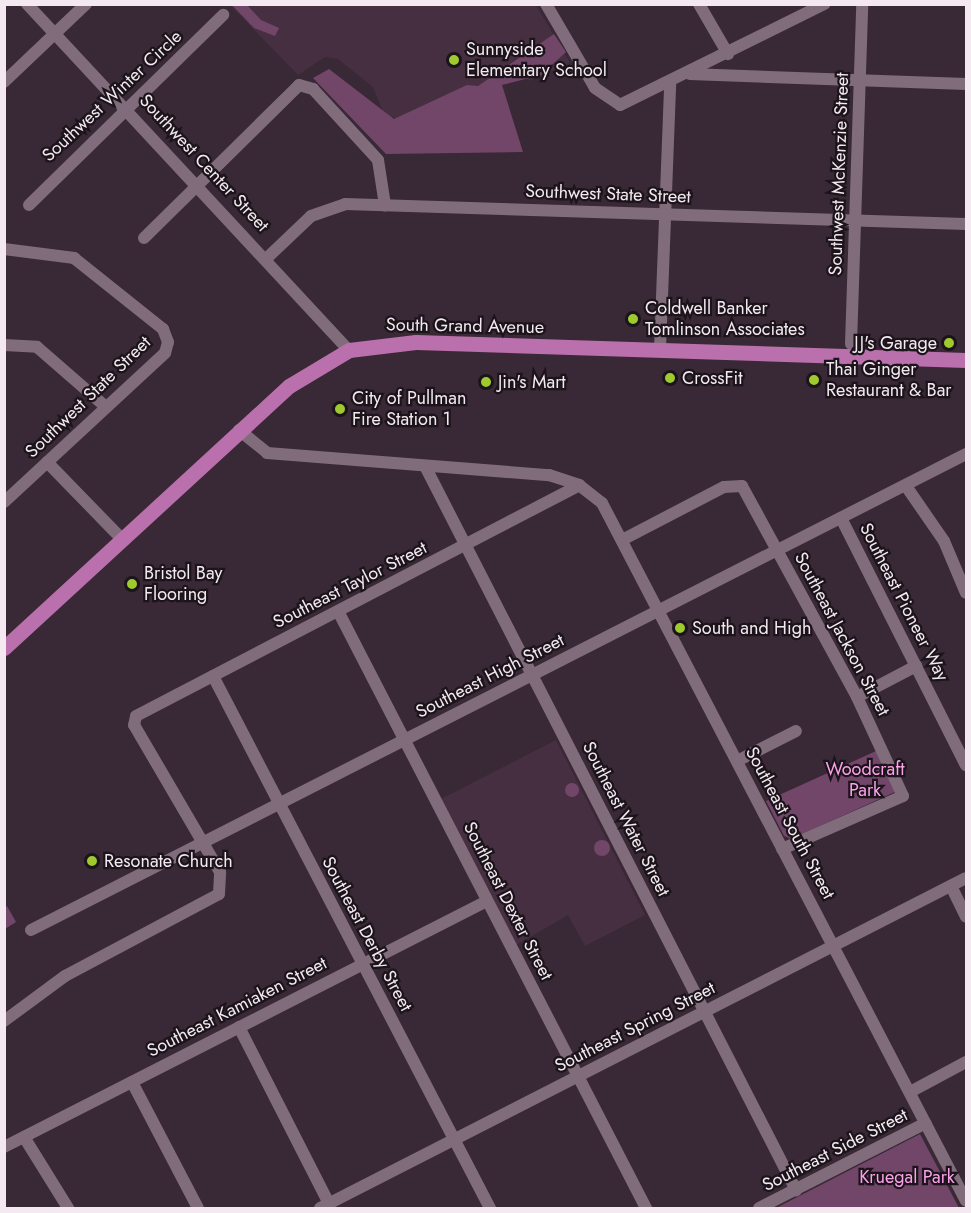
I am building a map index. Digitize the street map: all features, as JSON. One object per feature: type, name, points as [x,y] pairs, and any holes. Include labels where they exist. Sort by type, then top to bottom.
[{"type":"main road","name":"South Grand Avenue","points":[[4,648],[289,386],[350,350],[416,342],[966,360]]},
{"type":"street","name":"Southwest Center Street","points":[[27,4],[268,257],[350,350]]},
{"type":"street","points":[[4,82],[86,4]]},
{"type":"street","points":[[546,4],[606,100],[633,102],[824,4]]},
{"type":"street","points":[[699,4],[728,54]]},
{"type":"street","name":"Southwest McKenzie Street","points":[[851,344],[862,4]]},
{"type":"street","name":"Southwest Winter Circle","points":[[29,205],[223,15]]},
{"type":"street","points":[[689,74],[966,84]]},
{"type":"street","points":[[660,349],[667,213],[670,84]]},
{"type":"street","points":[[144,238],[196,182],[299,86],[313,89],[378,160],[385,205]]},
{"type":"street","name":"Southwest State Street","points":[[268,257],[325,207],[385,205],[966,224]]},
{"type":"street","name":"Southwest State Street","points":[[4,249],[51,252],[89,267],[163,329],[168,342],[165,353],[4,502]]},
{"type":"street","points":[[4,345],[37,347],[106,407]]},
{"type":"street","points":[[239,430],[267,453],[425,466]]},
{"type":"street","name":"Southeast High Street","points":[[31,930],[966,454]]},
{"type":"street","points":[[47,462],[121,538]]},
{"type":"street","name":"Southeast South Street","points":[[425,466],[564,478],[579,485],[602,503],[965,1196]]},
{"type":"street","name":"Southeast Water Street","points":[[425,466],[796,1190]]},
{"type":"street","name":"Southeast Jackson Street","points":[[622,540],[724,487],[736,484],[746,491],[857,697],[903,796],[782,849]]},
{"type":"street","name":"Southeast Taylor Street","points":[[204,842],[134,725],[136,716],[579,485]]},
{"type":"street","points":[[906,486],[944,541],[966,593]]},
{"type":"street","name":"Southeast Pioneer Way","points":[[841,518],[966,765]]},
{"type":"street","name":"Southeast Dexter Street","points":[[338,611],[646,1209]]},
{"type":"street","points":[[857,697],[916,666]]},
{"type":"street","name":"Southeast Derby Street","points":[[213,676],[490,1209]]},
{"type":"street","points":[[737,761],[796,731]]},
{"type":"street","points":[[4,1022],[65,976],[219,894],[220,872],[204,842]]},
{"type":"street","name":"Southeast Spring Street","points":[[324,1206],[966,879]]},
{"type":"street","points":[[951,886],[966,917]]},
{"type":"street","name":"Southeast Kamiaken Street","points":[[4,1147],[487,901]]},
{"type":"street","points":[[238,1027],[324,1206]]},
{"type":"street","points":[[910,1092],[966,1062]]},
{"type":"street","points":[[132,1082],[198,1209]]},
{"type":"street","name":"Southeast Side Street","points":[[759,1209],[926,1123]]},
{"type":"street","points":[[24,1137],[68,1209]]},
{"type":"shaded area","name":"Sunnyside Elementary School","points":[[230,5],[536,5],[570,63],[529,81],[518,66],[480,88],[397,119],[384,114],[373,87],[338,59],[325,57],[298,75]]},
{"type":"shaded area","points":[[556,740],[645,915],[585,946],[568,915],[516,945],[441,799]]},
{"type":"green space","points":[[232,5],[247,5],[261,20],[279,28],[275,36],[254,28]]},
{"type":"green space","points":[[554,34],[566,52],[541,75],[502,85],[523,152],[386,154],[313,78],[329,69],[394,119],[467,85],[478,86]]},
{"type":"green space","name":"Woodcraft Park","points":[[876,751],[895,792],[791,839],[784,836],[766,801]]},
{"type":"green space","points":[[569,783],[575,783],[579,790],[575,797],[569,797],[565,793],[565,787]]},
{"type":"green space","points":[[602,840],[610,848],[602,856],[594,848]]},
{"type":"green space","points":[[7,906],[16,922],[5,929],[5,908]]},
{"type":"green space","name":"Kruegal Park","points":[[920,1134],[959,1208],[776,1208]]},
{"type":"place","name":"Sunnyside Elementary School","points":[[454,60]]},
{"type":"place","name":"Coldwell Banker Tomlinson Associates","points":[[633,319]]},
{"type":"place","name":"JJ's Garage","points":[[949,343]]},
{"type":"place","name":"CrossFit","points":[[670,378]]},
{"type":"place","name":"Thai Ginger Restaurant & Bar","points":[[814,380]]},
{"type":"place","name":"Jin's Mart","points":[[486,382]]},
{"type":"place","name":"City of Pullman Fire Station 1","points":[[340,409]]},
{"type":"place","name":"Bristol Bay Flooring","points":[[132,584]]},
{"type":"place","name":"South and High","points":[[680,628]]},
{"type":"place","name":"Resonate Church","points":[[92,861]]}]
